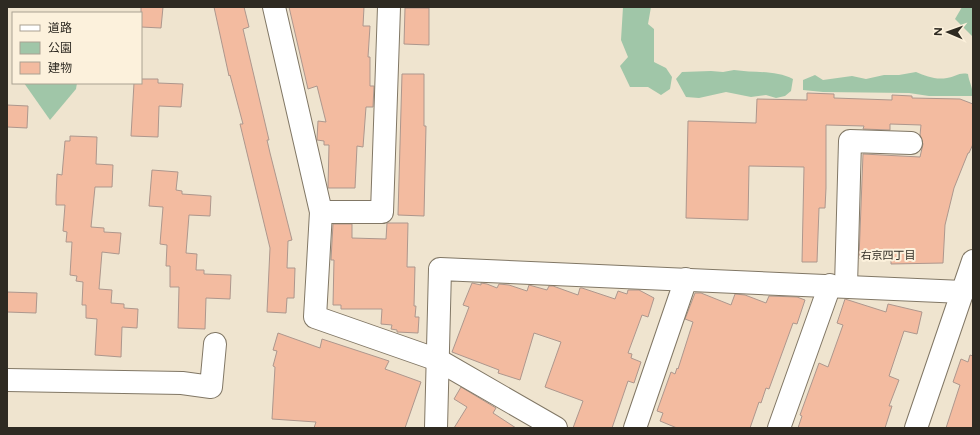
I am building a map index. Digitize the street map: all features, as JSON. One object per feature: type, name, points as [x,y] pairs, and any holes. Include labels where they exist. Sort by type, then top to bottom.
[{"type":"street","points":[[274,7],[321,212],[315,317],[438,360],[556,428]]},
{"type":"street","points":[[321,212],[382,212],[389,7]]},
{"type":"street","points":[[779,428],[838,286],[850,141],[911,143]]},
{"type":"street","points":[[916,428],[973,261]]},
{"type":"street","points":[[436,428],[440,269],[963,292]]},
{"type":"street","points":[[634,428],[686,279]]},
{"type":"street","points":[[7,380],[182,383],[211,387],[215,344]]},
{"type":"green space","points":[[623,7],[651,7],[648,24],[654,29],[654,62],[666,68],[672,77],[670,89],[661,95],[648,87],[630,87],[620,66],[628,57],[621,40]]},
{"type":"green space","points":[[962,7],[973,7],[973,37],[955,19]]},
{"type":"green space","points":[[734,70],[772,73],[786,76],[793,79],[791,91],[785,96],[776,98],[766,95],[751,97],[726,92],[699,98],[686,97],[676,79],[682,72],[723,72]]},
{"type":"green space","points":[[916,72],[935,78],[968,74],[973,96],[929,96],[909,93],[823,92],[803,90],[803,80],[815,75],[823,80],[852,76],[866,79],[884,75],[899,75]]},
{"type":"green space","points":[[25,84],[77,84],[76,89],[50,120]]},
{"type":"building","points":[[141,7],[163,7],[161,28],[142,27]]},
{"type":"building","points":[[214,7],[244,7],[249,27],[243,29],[269,140],[267,140],[270,153],[292,240],[288,241],[287,268],[295,268],[294,298],[287,298],[286,313],[267,312],[270,248],[240,124],[243,124],[230,75],[229,76]]},
{"type":"building","points":[[289,7],[364,7],[363,26],[370,26],[368,57],[370,57],[370,86],[374,86],[373,107],[366,107],[363,147],[357,146],[355,188],[328,188],[329,145],[324,145],[324,141],[317,140],[318,121],[326,122],[317,86],[308,89]]},
{"type":"building","points":[[405,8],[429,8],[429,45],[404,44]]},
{"type":"building","points":[[402,74],[424,74],[424,126],[426,126],[424,216],[398,215]]},
{"type":"building","points":[[142,79],[158,79],[158,83],[183,84],[181,107],[159,106],[158,137],[131,136],[134,84],[142,84]]},
{"type":"building","points":[[807,93],[834,94],[834,98],[892,100],[892,95],[912,96],[912,98],[960,99],[973,104],[973,144],[954,188],[945,225],[943,263],[891,264],[891,259],[859,258],[863,154],[920,157],[923,144],[920,135],[921,125],[890,124],[890,130],[863,129],[864,126],[826,125],[825,208],[819,208],[817,262],[802,262],[804,167],[749,166],[748,220],[686,218],[688,121],[756,123],[757,99],[807,100]]},
{"type":"building","points":[[7,105],[28,106],[27,128],[7,127]]},
{"type":"building","points":[[70,136],[97,137],[96,164],[113,165],[112,187],[95,187],[91,227],[104,228],[104,232],[121,233],[119,254],[102,252],[99,289],[112,290],[111,303],[124,304],[124,308],[138,309],[137,328],[122,327],[121,357],[95,355],[97,319],[86,318],[86,305],[82,305],[83,282],[76,281],[77,276],[70,275],[72,242],[66,242],[67,232],[63,231],[65,205],[56,205],[56,196],[57,174],[62,175],[65,141],[70,141]]},
{"type":"building","points":[[152,170],[178,172],[176,190],[182,191],[182,194],[211,196],[210,216],[189,215],[186,253],[197,254],[196,270],[204,270],[204,274],[231,275],[230,299],[206,298],[205,329],[178,328],[179,287],[170,287],[170,266],[166,266],[167,245],[160,244],[163,207],[149,206]]},
{"type":"building","points":[[387,223],[408,223],[407,267],[415,267],[414,306],[416,306],[415,317],[419,317],[418,333],[397,332],[397,330],[391,329],[392,325],[381,324],[382,309],[341,309],[341,305],[333,305],[334,260],[331,260],[333,224],[352,224],[352,238],[386,239]]},
{"type":"building","points":[[472,283],[481,285],[481,283],[487,284],[497,288],[499,284],[509,285],[527,291],[529,285],[547,290],[549,286],[553,286],[578,295],[580,288],[582,288],[615,299],[618,291],[627,294],[628,290],[639,290],[654,298],[648,317],[642,315],[628,353],[632,354],[631,358],[641,362],[634,383],[628,381],[612,428],[573,428],[583,401],[545,387],[561,342],[534,333],[520,380],[498,373],[499,370],[452,352],[469,307],[463,305]]},
{"type":"building","points":[[7,292],[37,293],[36,313],[7,312]]},
{"type":"building","points":[[695,293],[701,293],[731,305],[735,294],[745,295],[766,303],[769,296],[797,297],[805,300],[797,324],[793,323],[769,389],[766,388],[761,403],[759,402],[750,428],[677,428],[660,421],[663,413],[657,411],[671,372],[675,374],[677,368],[678,369],[693,322],[685,319]]},
{"type":"building","points":[[845,299],[886,312],[888,304],[922,312],[917,334],[904,331],[889,376],[899,380],[889,406],[892,406],[885,428],[798,428],[802,416],[800,415],[819,363],[828,367],[843,325],[837,323]]},
{"type":"building","points":[[278,333],[320,348],[322,339],[389,361],[385,369],[421,382],[405,428],[314,428],[316,422],[272,419],[275,367],[273,366],[277,351],[273,350]]},
{"type":"building","points":[[970,355],[973,356],[973,428],[946,428],[960,385],[953,382],[961,359],[968,362]]},
{"type":"building","points":[[461,387],[496,408],[493,413],[516,428],[454,428],[467,407],[454,399]]},
{"type":"district","name":"右京四丁目","points":[[888,255]]}]
